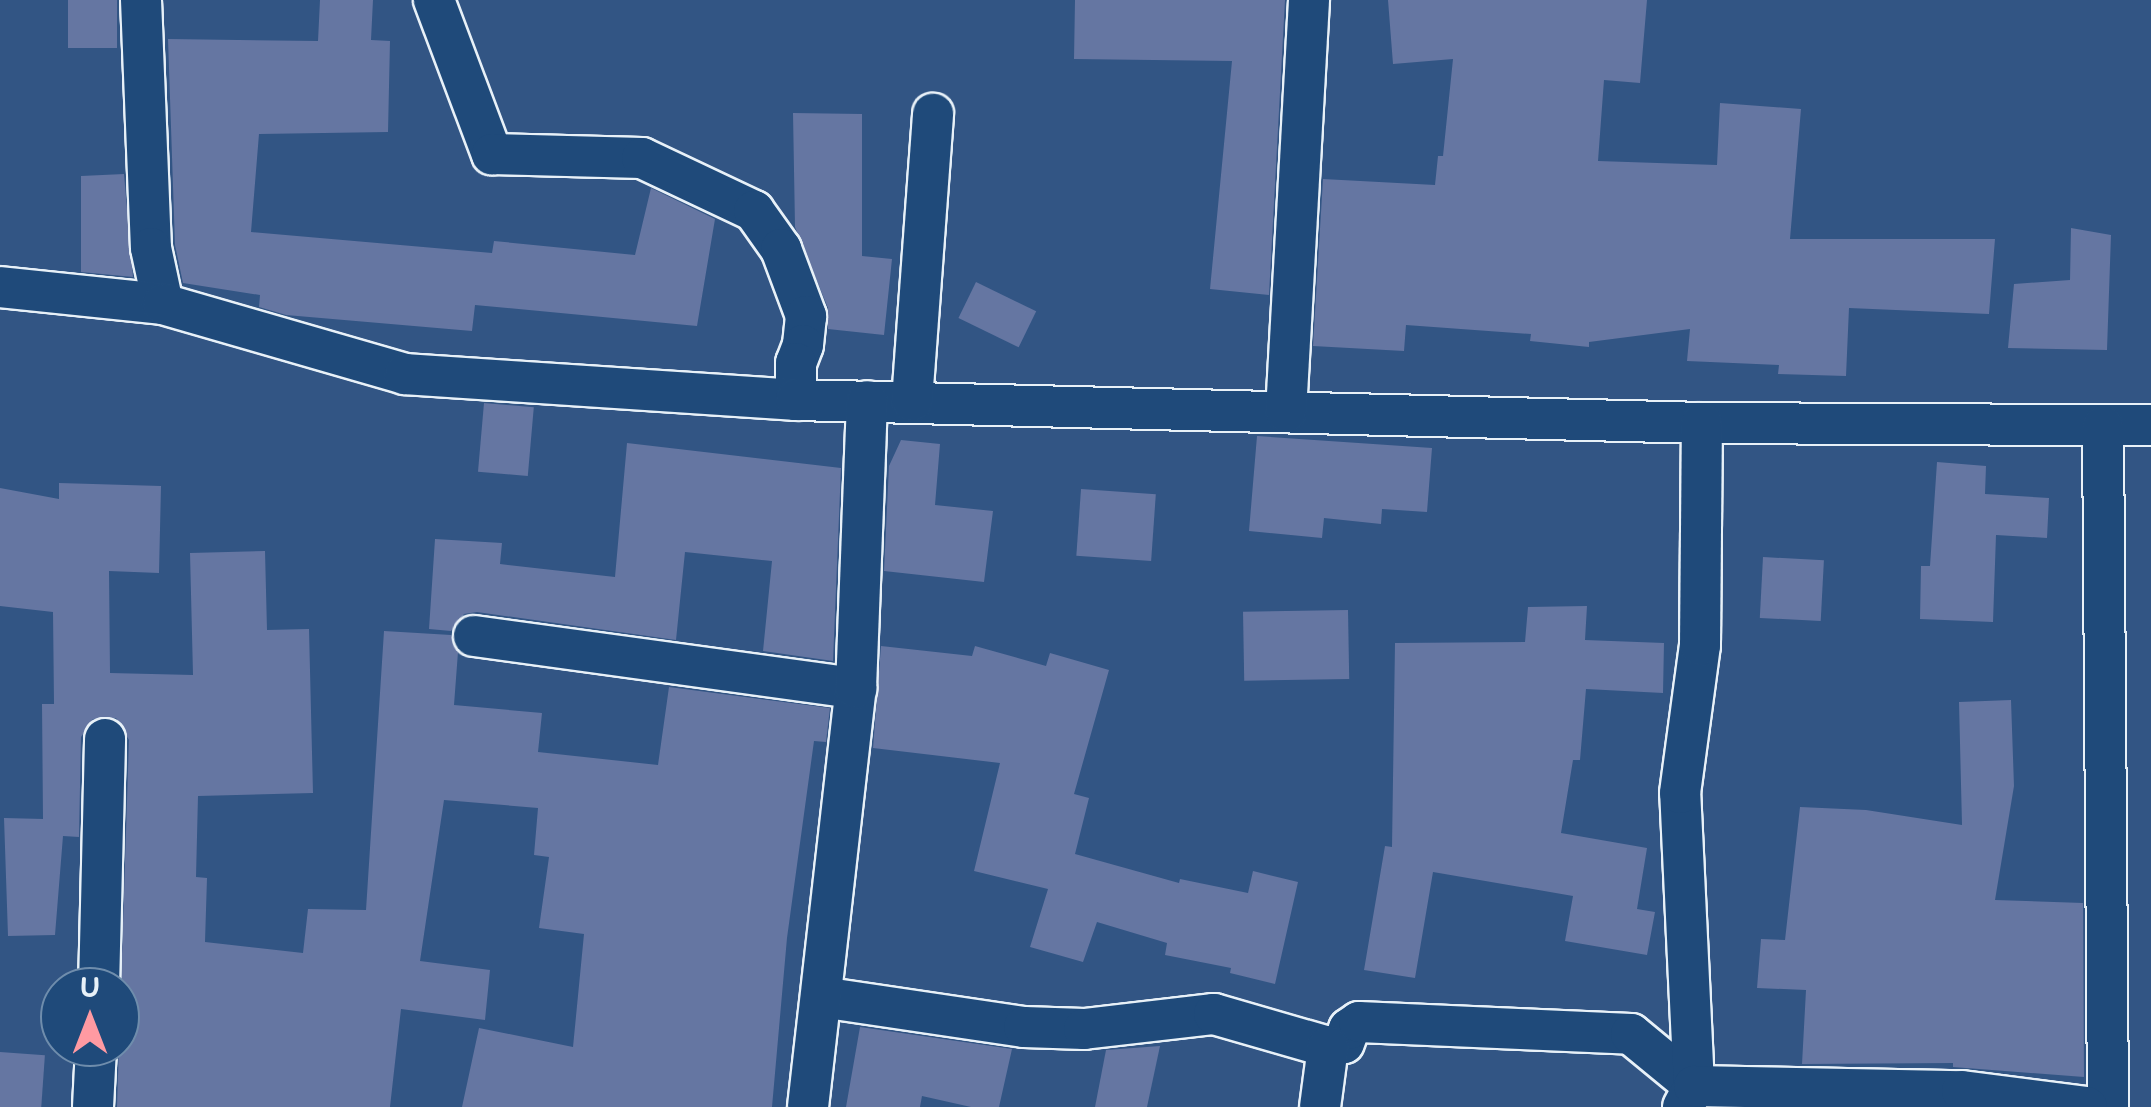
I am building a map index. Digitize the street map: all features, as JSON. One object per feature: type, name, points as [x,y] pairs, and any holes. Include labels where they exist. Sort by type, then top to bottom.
[{"type":"street","points":[[141,0],[151,248],[163,304]]},
{"type":"street","points":[[434,0],[492,154],[642,158],[754,211],[782,249],[806,316],[804,345],[796,363],[796,400]]},
{"type":"street","points":[[1286,412],[1309,0]]},
{"type":"street","points":[[912,401],[933,114]]},
{"type":"street","points":[[0,287],[163,304],[405,374],[796,400],[1702,423],[2151,426]]},
{"type":"street","points":[[808,1107],[856,688],[867,401]]},
{"type":"street","points":[[1688,1096],[1680,793],[1700,645],[1702,423]]},
{"type":"street","points":[[2103,426],[2108,1107]]},
{"type":"street","points":[[474,636],[856,688]]},
{"type":"street","points":[[99,967],[105,739]]},
{"type":"street","points":[[822,997],[1024,1027],[1084,1029],[1214,1014],[1328,1046],[1344,1042],[1349,1030],[1359,1022],[1631,1034],[1688,1096],[1930,1090],[2087,1107]]},
{"type":"street","points":[[1320,1107],[1328,1046]]},
{"type":"street","points":[[92,1107],[95,1067]]},
{"type":"building","points":[[68,0],[117,0],[117,48],[68,48]]},
{"type":"building","points":[[320,0],[373,0],[371,40],[390,41],[388,132],[259,134],[251,232],[492,253],[494,241],[635,255],[651,188],[715,219],[697,326],[475,305],[472,331],[286,315],[259,307],[260,295],[183,283],[175,245],[168,39],[318,41]]},
{"type":"building","points":[[1075,0],[1285,0],[1269,295],[1210,289],[1232,61],[1074,59]]},
{"type":"building","points":[[1388,0],[1647,0],[1640,83],[1604,80],[1598,161],[1717,165],[1720,103],[1801,109],[1790,239],[1995,239],[1989,314],[1849,308],[1846,376],[1778,374],[1779,365],[1687,361],[1690,329],[1589,342],[1589,347],[1530,341],[1531,334],[1406,325],[1404,351],[1313,346],[1323,179],[1435,185],[1438,156],[1443,156],[1453,59],[1393,64]]},
{"type":"building","points":[[793,113],[862,114],[862,256],[892,259],[884,335],[828,329],[828,308],[795,227]]},
{"type":"building","points":[[124,174],[133,277],[81,272],[81,176]]},
{"type":"building","points":[[2071,228],[2111,235],[2107,350],[2008,348],[2014,284],[2070,280]]},
{"type":"building","points":[[976,282],[1036,311],[1019,347],[958,318]]},
{"type":"building","points":[[484,403],[534,407],[528,476],[478,472]]},
{"type":"building","points":[[1257,436],[1432,448],[1427,512],[1382,509],[1381,524],[1324,518],[1322,538],[1249,531]]},
{"type":"building","points":[[901,440],[940,444],[935,505],[993,511],[984,582],[884,571],[889,466]]},
{"type":"building","points":[[627,443],[841,468],[833,661],[763,651],[772,561],[685,552],[676,640],[477,612],[464,614],[451,631],[429,629],[435,539],[502,543],[500,564],[615,577]]},
{"type":"building","points":[[1937,462],[1986,466],[1985,494],[2049,498],[2047,538],[1996,535],[1993,622],[1920,619],[1921,566],[1930,566]]},
{"type":"building","points":[[59,483],[161,486],[159,573],[109,571],[110,673],[193,675],[190,553],[265,551],[267,630],[309,629],[313,793],[198,796],[196,877],[207,878],[205,942],[303,953],[308,909],[366,910],[384,631],[451,635],[458,652],[454,705],[542,713],[538,752],[658,765],[669,687],[830,708],[826,742],[814,741],[787,938],[772,1107],[462,1107],[479,1028],[573,1047],[584,934],[539,928],[549,857],[534,855],[538,808],[444,800],[420,961],[490,970],[485,1020],[401,1009],[390,1107],[117,1107],[118,1067],[140,1067],[140,967],[122,967],[129,740],[116,718],[93,719],[81,737],[79,837],[63,836],[55,935],[8,936],[4,818],[43,819],[42,704],[54,704],[53,612],[0,606],[0,488],[59,499]]},
{"type":"building","points":[[1081,489],[1156,494],[1151,561],[1076,556]]},
{"type":"building","points":[[1763,557],[1824,560],[1821,621],[1760,618]]},
{"type":"building","points":[[1587,606],[1585,640],[1664,643],[1663,693],[1586,689],[1580,760],[1573,760],[1561,833],[1647,848],[1637,909],[1655,912],[1647,955],[1565,941],[1573,896],[1433,872],[1415,978],[1364,970],[1385,846],[1392,847],[1395,643],[1525,642],[1528,607]]},
{"type":"building","points":[[1348,610],[1349,679],[1244,681],[1243,612]]},
{"type":"building","points":[[881,646],[972,656],[975,646],[1046,666],[1050,653],[1109,670],[1074,794],[1089,798],[1075,854],[1179,883],[1180,879],[1248,893],[1253,871],[1298,882],[1275,984],[1230,973],[1231,968],[1165,955],[1167,943],[1097,922],[1083,962],[1030,947],[1048,889],[974,871],[1000,763],[873,748]]},
{"type":"building","points":[[2011,700],[2014,786],[1995,900],[2083,903],[2084,1077],[1953,1067],[1953,1063],[1802,1064],[1806,990],[1757,988],[1761,939],[1785,940],[1800,807],[1866,810],[1962,825],[1959,702]]},
{"type":"building","points":[[860,1027],[1012,1049],[999,1107],[971,1107],[922,1096],[920,1107],[846,1107]]},
{"type":"building","points":[[1160,1046],[1147,1107],[1095,1107],[1106,1050]]},
{"type":"building","points":[[0,1052],[40,1055],[40,1067],[44,1067],[41,1107],[0,1107]]}]
